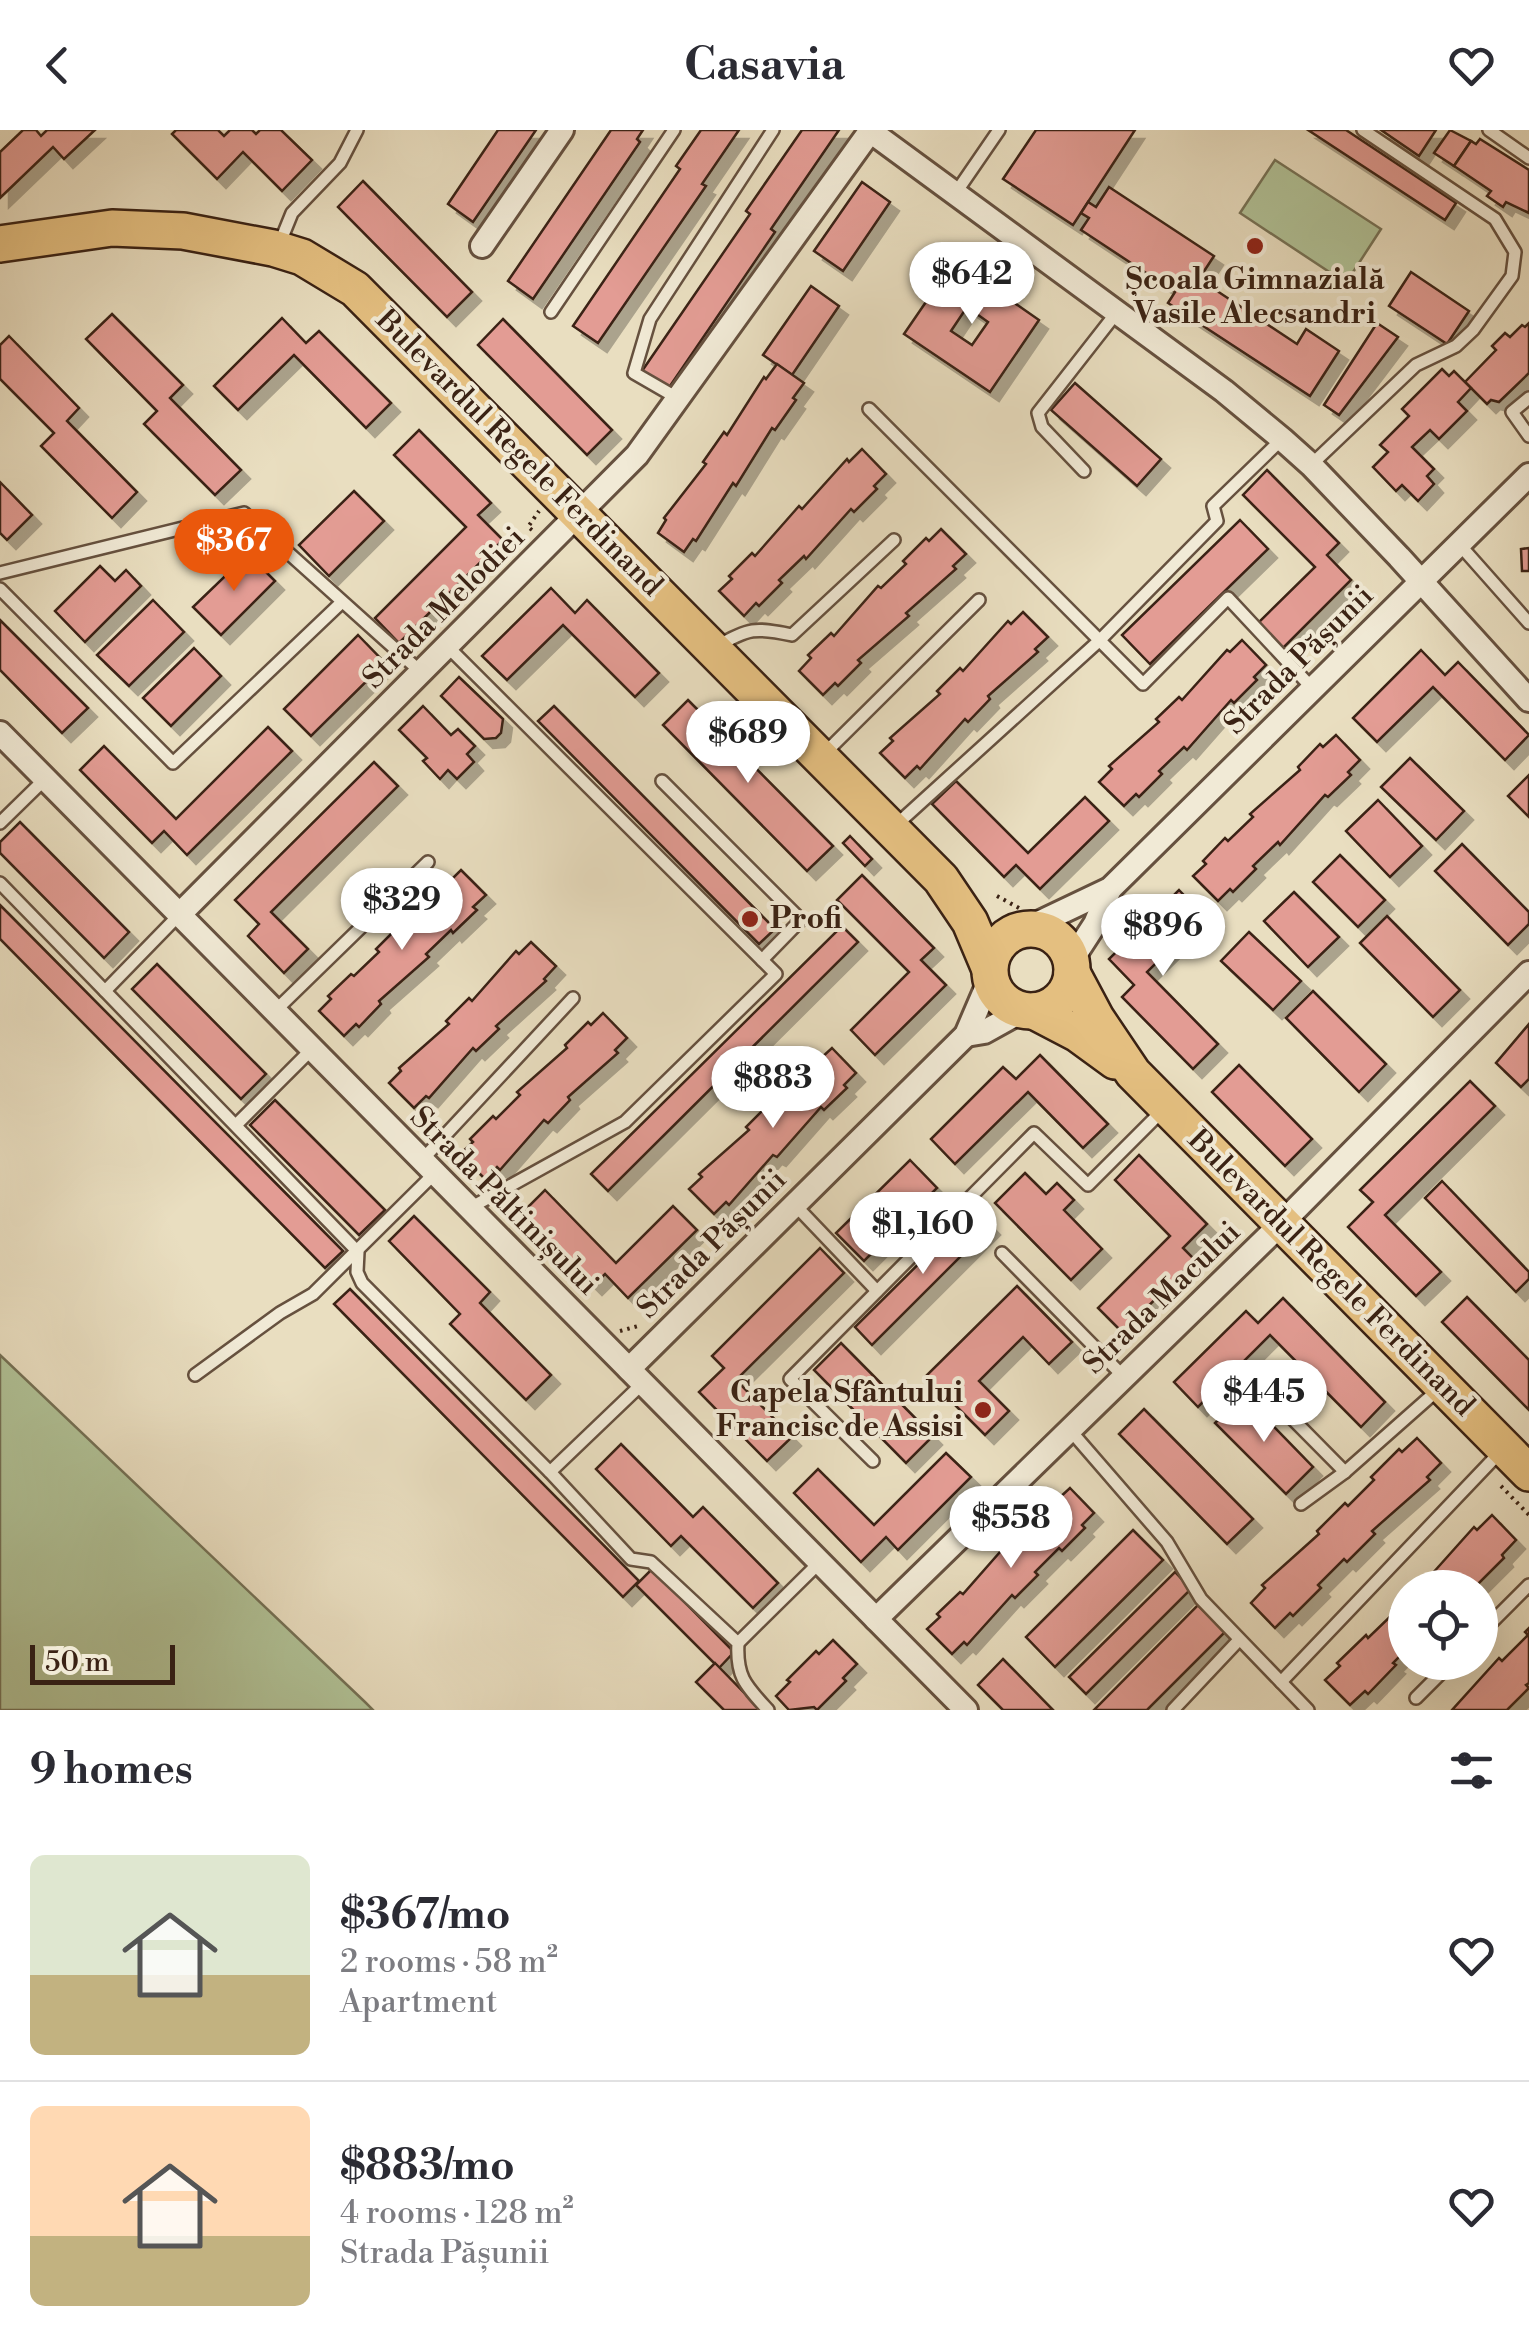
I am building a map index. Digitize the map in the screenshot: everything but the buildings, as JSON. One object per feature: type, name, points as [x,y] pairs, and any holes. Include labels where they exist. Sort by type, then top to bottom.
[{"type":"main road","name":"Bulevardul Regele Ferdinand","points":[[0,244],[76,230],[183,231],[302,257],[355,289],[941,880],[970,922],[990,973]]},
{"type":"main road","name":"Bulevardul Regele Ferdinand","points":[[941,880],[1022,930]]},
{"type":"main road","points":[[1022,930],[1050,934],[1060,940],[1072,967],[1064,995],[1046,1009],[1028,1011],[1002,1000],[990,973],[997,945],[1022,930]]},
{"type":"main road","name":"Bulevardul Regele Ferdinand","points":[[1072,967],[1096,1018],[1132,1073]]},
{"type":"main road","name":"Bulevardul Regele Ferdinand","points":[[1028,1011],[1078,1034],[1132,1073],[1529,1473]]},
{"type":"street","points":[[482,246],[562,130]]},
{"type":"street","points":[[870,131],[1224,391],[1282,439],[1312,465],[1529,700]]},
{"type":"street","name":"Strada Melodiei","points":[[179,915],[637,455],[870,131]]},
{"type":"street","name":"Strada Pășunii","points":[[1022,930],[1110,889],[1529,474]]},
{"type":"street","name":"Strada Păltinișului","points":[[0,734],[966,1710]]},
{"type":"street","name":"Strada Pășunii","points":[[1072,967],[1110,889]]},
{"type":"street","name":"Strada Pășunii","points":[[636,1376],[794,1205],[966,1036],[990,973]]},
{"type":"street","name":"Strada Macului","points":[[876,1618],[1282,1223],[1529,973]]},
{"type":"street","name":"Strada Pășunii","points":[[966,1036],[984,1032],[1028,1011]]},
{"type":"lane","points":[[277,249],[292,213],[340,163],[358,130]]},
{"type":"lane","points":[[551,312],[674,130]]},
{"type":"lane","points":[[680,400],[634,373],[650,320],[773,130]]},
{"type":"lane","points":[[955,194],[999,130]]},
{"type":"lane","points":[[1312,465],[1416,365],[1456,346],[1474,330],[1512,276],[1515,252],[1495,219],[1363,130]]},
{"type":"lane","points":[[1489,130],[1529,158]]},
{"type":"lane","points":[[1084,471],[1042,427],[1038,414],[1116,312]]},
{"type":"lane","points":[[1529,398],[1512,412],[1529,436]]},
{"type":"lane","points":[[869,409],[1143,684],[1228,598],[1313,688]]},
{"type":"lane","points":[[891,830],[1100,640],[1217,521],[1213,506],[1282,439]]},
{"type":"lane","points":[[0,573],[244,513],[422,673]]},
{"type":"lane","points":[[713,649],[745,630],[762,629],[792,636],[894,540]]},
{"type":"lane","points":[[1459,544],[1529,624]]},
{"type":"lane","points":[[0,589],[173,764],[342,602]]},
{"type":"lane","points":[[820,758],[978,600]]},
{"type":"lane","points":[[1514,607],[1529,606]]},
{"type":"lane","points":[[448,647],[776,974],[625,1122],[470,1208]]},
{"type":"lane","points":[[0,823],[45,779]]},
{"type":"lane","points":[[662,781],[801,920],[762,960]]},
{"type":"lane","points":[[275,1012],[428,862]]},
{"type":"lane","points":[[0,883],[358,1252],[357,1272],[362,1283],[632,1559],[652,1562],[738,1643]]},
{"type":"lane","points":[[105,991],[179,915]]},
{"type":"lane","points":[[195,1374],[313,1294],[358,1252],[573,998]]},
{"type":"lane","points":[[236,1124],[312,1049]]},
{"type":"lane","points":[[872,1461],[790,1379],[1034,1134],[1088,1184],[1166,1107]]},
{"type":"lane","points":[[794,1205],[877,1291]]},
{"type":"lane","points":[[1002,1254],[1124,1377]]},
{"type":"lane","points":[[550,1472],[636,1376]]},
{"type":"lane","points":[[1302,1504],[1345,1472],[1442,1386]]},
{"type":"lane","points":[[1266,1392],[1345,1472]]},
{"type":"lane","points":[[1070,1430],[1167,1542],[1201,1599],[1308,1710]]},
{"type":"lane","points":[[1281,1682],[1504,1448]]},
{"type":"lane","points":[[768,1710],[745,1684],[737,1666],[738,1643],[820,1562]]},
{"type":"lane","points":[[1498,1616],[1529,1586]]},
{"type":"lane","points":[[1173,1710],[1238,1641]]},
{"type":"lane","points":[[1416,1698],[1434,1680]]},
{"type":"path","points":[[535,534],[528,527],[539,514],[536,502]]},
{"type":"path","points":[[620,1331],[638,1326]]},
{"type":"green space","points":[[1275,160],[1381,229],[1346,283],[1240,213]]},
{"type":"green space","points":[[0,1355],[365,1702],[373,1710],[0,1710]]},
{"type":"place","name":"Școala Gimnazială Vasile Alecsandri","points":[[1255,246]]},
{"type":"place","name":"Profi","points":[[750,919]]},
{"type":"place","name":"Capela Sfântului Francisc de Assisi","points":[[983,1410]]}]
